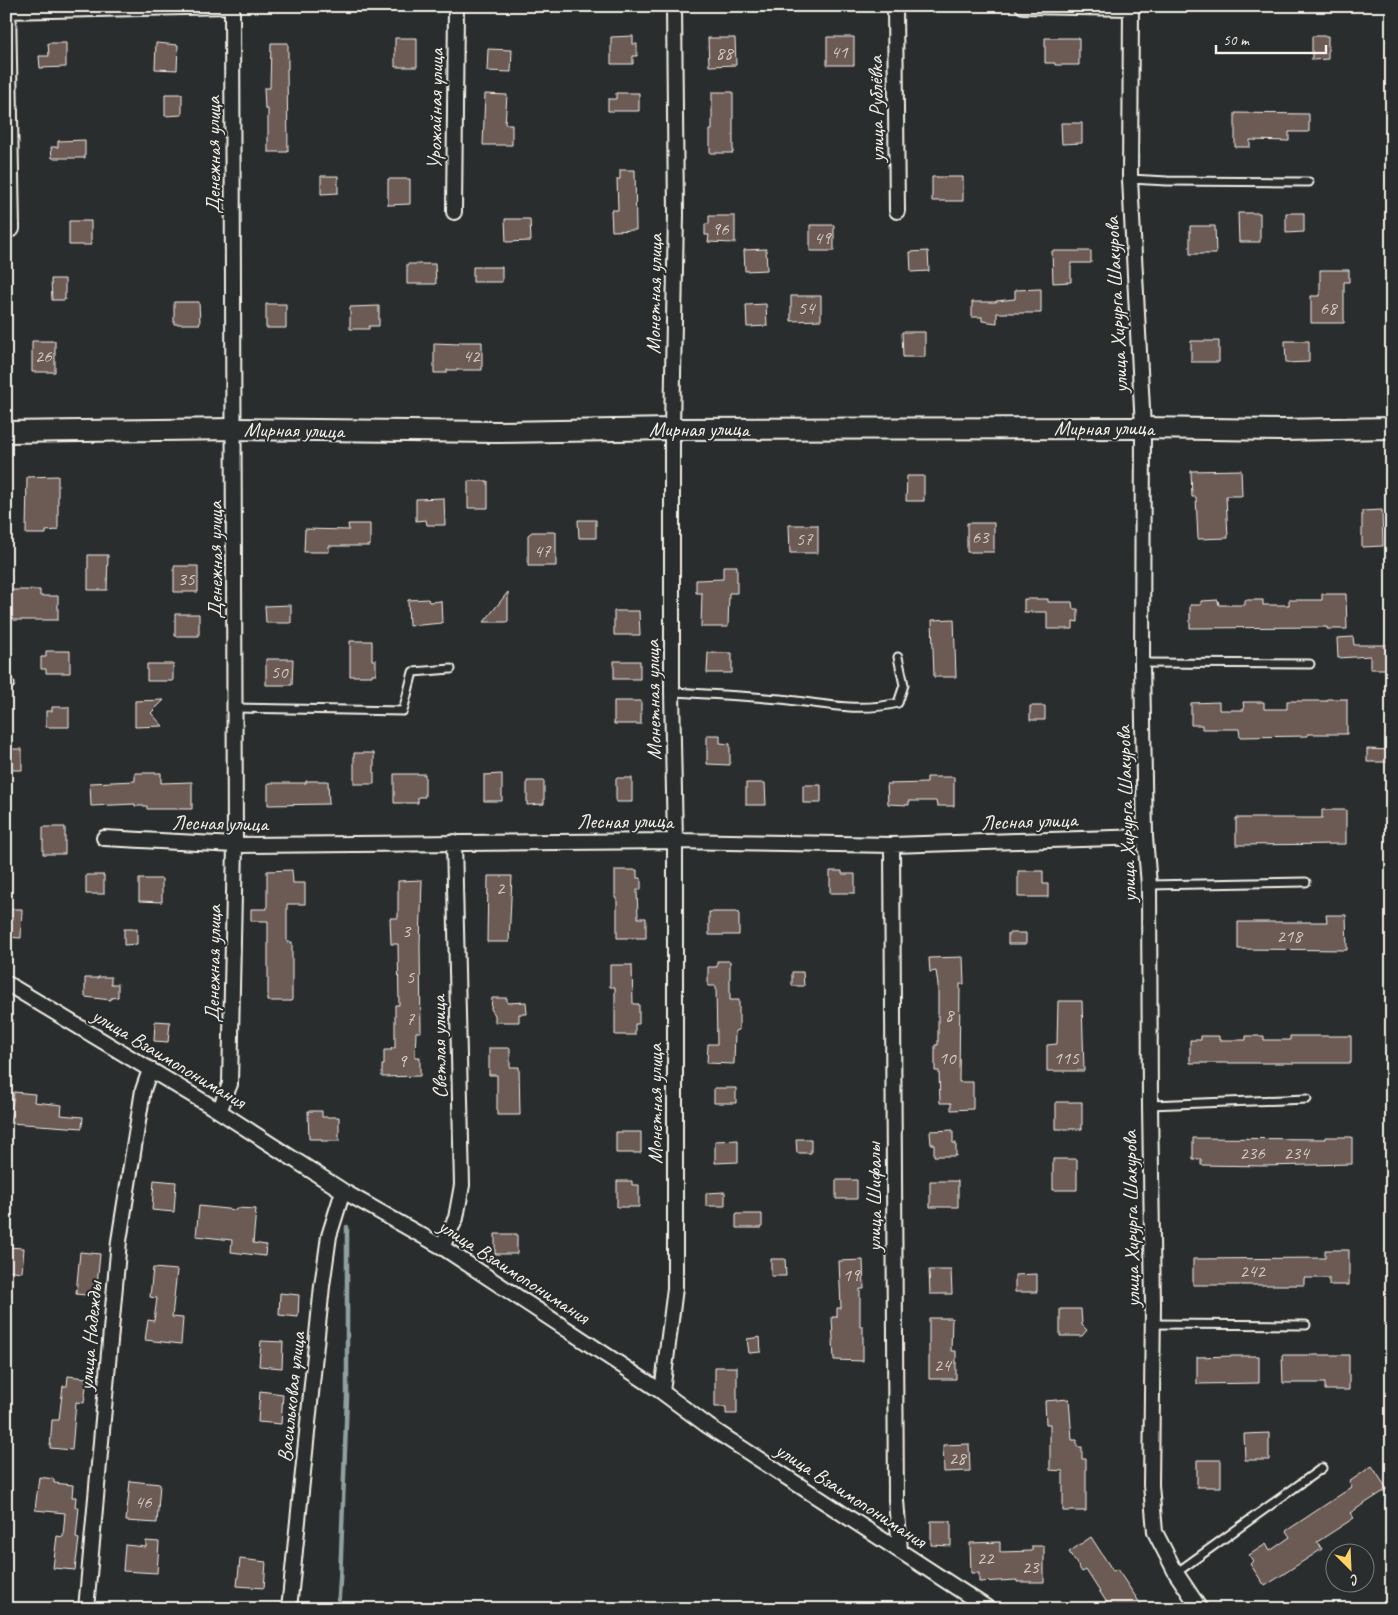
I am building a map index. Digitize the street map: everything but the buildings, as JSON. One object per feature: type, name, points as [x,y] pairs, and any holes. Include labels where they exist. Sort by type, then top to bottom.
[{"type":"street","points":[[12,229],[7,9],[231,6]]},
{"type":"street","name":"Денежная улица","points":[[219,1111],[230,1084],[235,845],[231,6]]},
{"type":"street","name":"Урожайная улица","points":[[454,212],[456,6]]},
{"type":"street","name":"Монетная улица","points":[[662,1392],[675,1288],[675,841],[672,692],[672,429],[676,214],[674,6]]},
{"type":"street","name":"улица Рублёвка","points":[[895,6],[897,210]]},
{"type":"street","points":[[1024,6],[1131,7]]},
{"type":"street","name":"улица Хирурга Шакурова","points":[[1131,7],[1130,179],[1143,428],[1142,663],[1145,838],[1149,885],[1153,1324],[1151,1486],[1155,1532],[1176,1573],[1200,1609]]},
{"type":"street","name":"Мирная улица","points":[[6,432],[234,429],[497,432],[672,429],[1143,428],[1280,430],[1392,428]]},
{"type":"street","name":"Лесная улица","points":[[104,838],[235,845],[675,841],[892,845],[1145,838]]},
{"type":"street","name":"Светлая улица","points":[[442,1247],[456,1218],[462,1185],[454,842]]},
{"type":"street","name":"улица Шифалы","points":[[892,845],[896,1490],[900,1550]]},
{"type":"street","name":"улица Взаимопонимания","points":[[6,983],[219,1111],[343,1191],[442,1247],[662,1392],[708,1426],[990,1609]]},
{"type":"street","name":"улица Надежды","points":[[86,1609],[119,1241],[143,1090],[150,1070]]},
{"type":"street","name":"Васильковая улица","points":[[289,1609],[322,1286],[329,1236],[343,1191]]},
{"type":"lane","points":[[1130,179],[1309,182]]},
{"type":"lane","points":[[672,692],[780,699],[854,708],[898,703],[904,685],[898,657]]},
{"type":"lane","points":[[1142,663],[1310,664]]},
{"type":"lane","points":[[235,708],[403,711],[413,672],[451,669]]},
{"type":"lane","points":[[1149,885],[1306,882]]},
{"type":"lane","points":[[1150,1105],[1307,1099]]},
{"type":"lane","points":[[1153,1324],[1306,1325]]},
{"type":"lane","points":[[1176,1573],[1322,1468]]},
{"type":"waterway","points":[[338,1609],[347,1397],[347,1227]]}]
